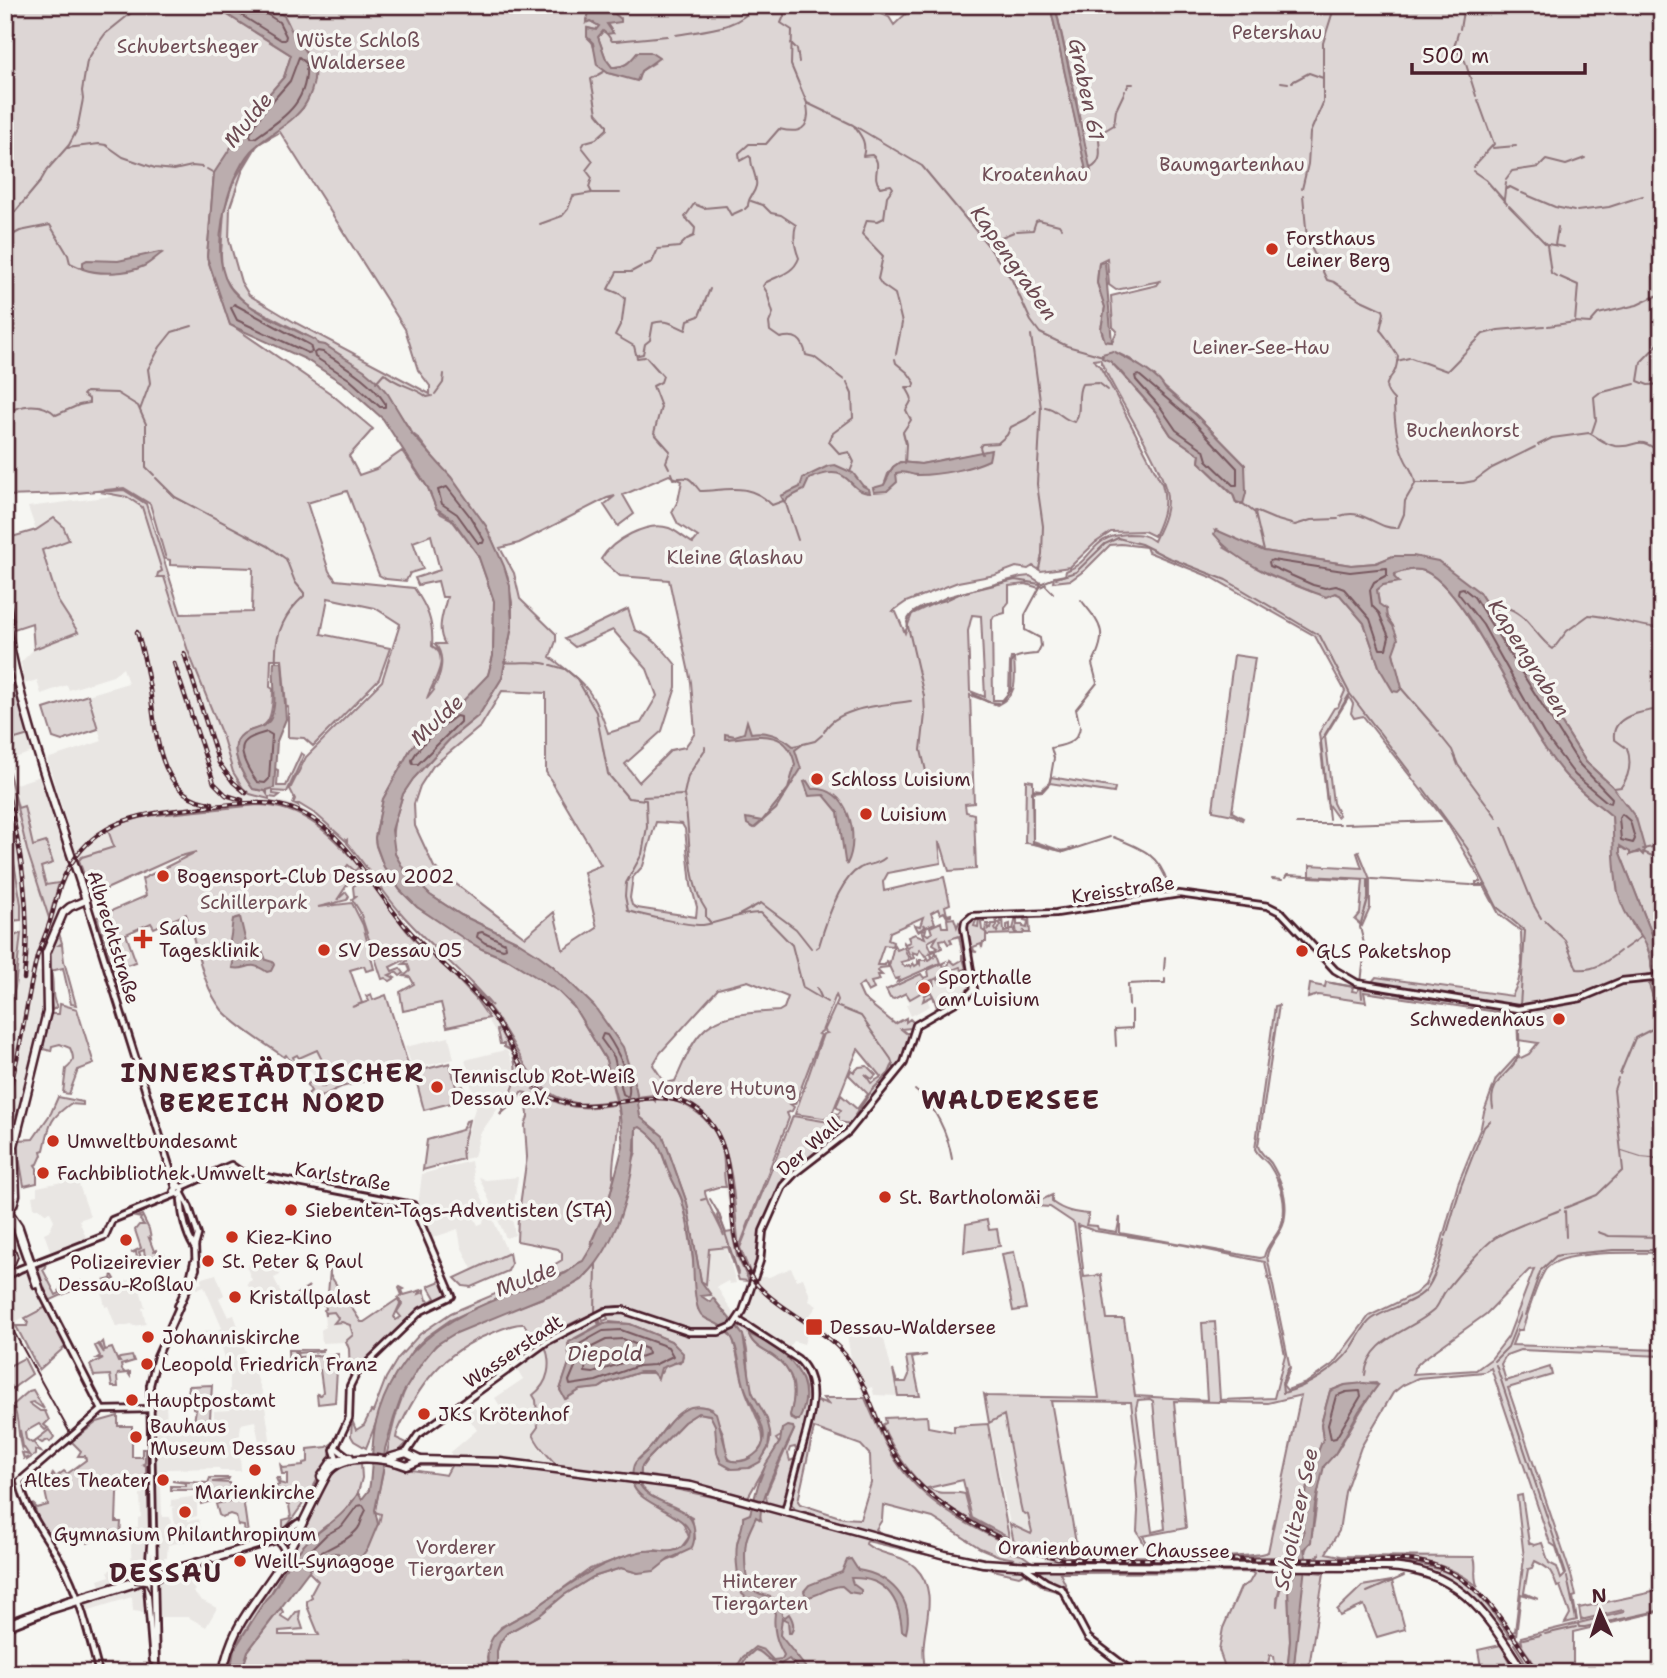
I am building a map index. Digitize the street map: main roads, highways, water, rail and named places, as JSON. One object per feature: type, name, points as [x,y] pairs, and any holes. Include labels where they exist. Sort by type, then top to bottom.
[{"type":"main road","points":[[5,595],[16,672]]},
{"type":"main road","points":[[5,617],[16,672]]},
{"type":"main road","name":"Albrechtstraße","points":[[16,672],[179,1191]]},
{"type":"main road","name":"Kreisstraße","points":[[973,990],[975,982],[964,928],[970,917],[1056,913],[1180,894],[1275,908],[1335,970],[1366,986],[1518,1009],[1581,999],[1629,979],[1662,977]]},
{"type":"main road","points":[[86,900],[70,907],[61,915],[46,953],[47,1012],[14,1146],[17,1192],[6,1212],[19,1226],[41,1291],[102,1410]]},
{"type":"main road","name":"Der Wall","points":[[737,1321],[759,1264],[764,1231],[783,1186],[795,1173],[848,1132],[901,1067],[917,1023],[973,990]]},
{"type":"main road","name":"Karlstraße","points":[[179,1191],[230,1165],[239,1172],[413,1205],[452,1296],[421,1311],[356,1374],[350,1386],[349,1420],[335,1447]]},
{"type":"main road","points":[[5,1275],[105,1236],[112,1220],[179,1191],[194,1242],[195,1268],[154,1359],[149,1380],[154,1568],[148,1590],[154,1673]]},
{"type":"main road","points":[[184,1205],[198,1236],[194,1242]]},
{"type":"main road","name":"Wasserstadt","points":[[407,1457],[410,1444],[418,1435],[548,1341],[605,1311],[622,1310],[689,1332],[711,1333],[725,1330],[737,1321]]},
{"type":"main road","points":[[737,1321],[803,1363],[811,1383],[810,1419],[785,1511]]},
{"type":"main road","points":[[99,1673],[78,1600],[61,1560],[39,1528],[20,1485],[20,1479],[102,1410],[150,1408]]},
{"type":"main road","points":[[150,1408],[154,1673]]},
{"type":"main road","points":[[338,1461],[334,1454],[335,1447],[348,1457],[359,1459]]},
{"type":"main road","points":[[78,1600],[139,1583],[161,1572],[289,1540],[326,1467],[348,1457]]},
{"type":"main road","points":[[221,1673],[239,1623],[328,1473],[338,1461],[407,1457]]},
{"type":"main road","points":[[386,1459],[401,1464],[407,1457]]},
{"type":"main road","name":"Oranienbaumer Chaussee","points":[[407,1457],[421,1460],[489,1461],[697,1488],[944,1555],[983,1563],[1022,1566],[1398,1567],[1432,1575],[1456,1587],[1472,1600],[1487,1616],[1524,1673]]},
{"type":"main road","points":[[788,1502],[796,1514]]},
{"type":"main road","points":[[278,1541],[289,1540]]},
{"type":"main road","points":[[5,1626],[151,1577],[289,1540]]},
{"type":"main road","points":[[1022,1566],[1039,1575]]},
{"type":"main road","points":[[1036,1566],[1044,1581],[1064,1591],[1088,1638],[1134,1673]]},
{"type":"main road","points":[[154,1568],[161,1572]]},
{"type":"main road","points":[[139,1583],[145,1585],[148,1590]]},
{"type":"water","points":[[212,5],[259,5],[284,16],[314,70],[313,86],[304,106],[291,120],[251,151],[234,180],[222,220],[220,241],[225,278],[233,291],[251,306],[318,344],[325,345],[378,382],[412,434],[451,477],[486,526],[510,586],[512,626],[502,678],[479,715],[450,739],[413,779],[403,794],[392,830],[395,854],[404,870],[430,895],[461,915],[516,941],[553,966],[594,1006],[623,1047],[636,1089],[640,1117],[663,1136],[687,1203],[701,1281],[711,1295],[701,1296],[710,1302],[713,1298],[743,1335],[752,1392],[767,1419],[770,1432],[768,1448],[760,1462],[749,1468],[732,1469],[721,1463],[717,1452],[715,1425],[710,1415],[698,1413],[684,1422],[641,1468],[640,1485],[653,1497],[679,1509],[691,1520],[695,1536],[691,1549],[669,1559],[654,1571],[638,1573],[621,1568],[593,1577],[564,1595],[540,1615],[507,1633],[497,1651],[497,1673],[489,1673],[488,1650],[493,1637],[508,1624],[585,1574],[610,1562],[645,1551],[675,1550],[685,1544],[690,1535],[687,1527],[637,1492],[632,1479],[635,1463],[668,1424],[691,1407],[708,1408],[716,1413],[729,1460],[732,1461],[742,1461],[754,1455],[764,1440],[763,1431],[745,1388],[731,1336],[722,1327],[701,1315],[697,1306],[686,1214],[663,1154],[648,1132],[640,1127],[636,1128],[627,1193],[612,1238],[600,1257],[587,1274],[571,1286],[454,1334],[436,1345],[403,1393],[394,1418],[385,1449],[375,1510],[378,1524],[368,1548],[359,1560],[342,1559],[338,1553],[333,1553],[311,1568],[248,1651],[241,1673],[230,1673],[234,1650],[292,1558],[343,1512],[358,1493],[362,1499],[369,1490],[375,1426],[384,1397],[397,1372],[413,1351],[432,1334],[454,1320],[503,1296],[566,1273],[583,1261],[594,1243],[591,1243],[607,1207],[623,1146],[619,1108],[606,1060],[574,1007],[558,991],[509,960],[466,940],[417,907],[400,890],[384,867],[376,845],[383,799],[410,750],[427,728],[459,705],[488,675],[493,656],[494,601],[478,555],[452,519],[436,508],[428,488],[383,419],[344,384],[305,359],[230,325],[207,257],[214,173],[256,109],[284,77],[291,55]]},
{"type":"water","points":[[584,5],[604,5],[621,19],[621,22],[607,24],[613,33],[607,34],[603,31],[598,37],[612,67],[627,64],[638,52],[650,52],[659,58],[641,71],[637,81],[608,73],[597,65],[593,43],[587,37],[587,28],[596,30],[599,26],[590,21],[586,23],[589,13]]},
{"type":"water","points":[[1050,5],[1055,5],[1091,172],[1088,180]]},
{"type":"water","points":[[162,253],[146,265],[130,271],[105,273],[83,269],[83,262],[87,260],[118,261]]},
{"type":"water","points":[[1105,262],[1112,342],[1105,341],[1101,329],[1105,307],[1097,283],[1099,263]]},
{"type":"water","points":[[1113,351],[1142,367],[1162,383],[1165,389],[1196,415],[1245,465],[1246,493],[1243,504],[1236,502],[1233,494],[1199,462],[1200,455],[1171,435],[1156,412],[1120,371],[1110,361],[1102,358],[1102,354]]},
{"type":"water","points":[[991,450],[989,460],[964,469],[927,475],[896,473],[897,482],[887,491],[874,492],[873,488],[884,485],[893,467],[900,462],[921,464]]},
{"type":"water","points":[[835,465],[853,473],[870,493],[856,488],[841,475],[823,474],[809,479],[804,490],[788,498],[785,503],[781,496],[800,487],[803,478]]},
{"type":"water","points":[[1216,530],[1264,551],[1351,565],[1376,563],[1393,556],[1413,556],[1438,561],[1479,592],[1586,762],[1612,786],[1636,818],[1645,850],[1643,855],[1639,851],[1630,855],[1630,852],[1620,846],[1620,853],[1662,960],[1662,1007],[1655,1003],[1649,985],[1652,983],[1656,986],[1648,949],[1620,900],[1614,863],[1612,816],[1576,786],[1554,761],[1486,645],[1452,595],[1436,578],[1418,569],[1395,574],[1394,577],[1399,582],[1383,585],[1377,590],[1379,604],[1386,609],[1387,618],[1398,639],[1393,653],[1402,688],[1398,692],[1393,691],[1380,669],[1364,623],[1340,595],[1335,593],[1326,597],[1266,573],[1225,546],[1214,534]]},
{"type":"water","points":[[274,662],[282,662],[286,719],[277,741],[274,788],[267,790],[267,794],[265,791],[253,789],[249,784],[238,762],[236,746],[243,734],[269,722],[271,718],[274,705]]},
{"type":"water","points":[[747,721],[751,733],[773,735],[793,746],[803,744],[795,750],[801,769],[776,809],[754,828],[747,824],[746,818],[762,821],[788,789],[795,765],[791,753],[778,739],[759,736],[725,738],[725,734],[735,736],[744,733]]},
{"type":"water","points":[[807,781],[812,789],[835,795],[848,814],[852,840],[847,864],[838,812],[824,795],[809,796],[804,782]]},
{"type":"water","points":[[240,917],[246,943],[261,948],[266,960],[273,962],[271,971],[267,972],[256,966],[232,968],[233,963],[227,950],[233,919]]},
{"type":"water","name":"Diepold","points":[[604,1323],[630,1324],[671,1341],[683,1353],[682,1360],[661,1368],[658,1379],[652,1372],[640,1372],[599,1388],[580,1390],[565,1399],[560,1390],[570,1360],[569,1342]]},
{"type":"water","points":[[749,1334],[786,1357],[802,1378],[804,1405],[799,1420],[794,1420],[790,1415],[794,1390],[786,1368],[755,1344]]},
{"type":"water","name":"Scholitzer See","points":[[1345,1385],[1378,1385],[1359,1411],[1335,1454],[1324,1466],[1315,1505],[1311,1542],[1304,1549],[1306,1558],[1293,1673],[1287,1673],[1290,1641],[1288,1586],[1296,1571],[1295,1551],[1304,1533],[1301,1518],[1308,1478],[1323,1439],[1321,1424],[1330,1391]]},
{"type":"water","points":[[793,1427],[794,1430],[767,1489],[761,1520],[756,1517],[747,1538],[746,1572],[749,1584],[755,1592],[778,1602],[785,1617],[789,1614],[793,1623],[792,1631],[789,1633],[788,1621],[782,1618],[780,1635],[810,1673],[802,1673],[789,1659],[781,1664],[776,1663],[755,1650],[746,1658],[737,1673],[733,1673],[743,1657],[755,1647],[764,1650],[773,1660],[782,1659],[784,1655],[776,1635],[775,1613],[765,1603],[753,1603],[742,1594],[736,1556],[743,1517],[750,1514],[766,1464],[780,1442],[782,1429]]},
{"type":"water","points":[[851,1559],[858,1570],[880,1577],[903,1599],[908,1621],[906,1633],[902,1631],[898,1609],[889,1592],[873,1581],[851,1578],[853,1584],[861,1590],[861,1594],[849,1592],[842,1586],[806,1597],[804,1591],[809,1585],[842,1572],[847,1560]]},
{"type":"waterway","points":[[5,217],[15,212],[40,182],[69,145],[77,130],[87,61],[95,48],[105,34],[141,5]]},
{"type":"waterway","name":"Kapengraben","points":[[676,35],[730,24],[740,20],[755,5]]},
{"type":"waterway","name":"Kapengraben","points":[[774,5],[784,12],[781,23],[792,30],[791,65],[807,103],[853,125],[922,166],[986,243],[1012,280],[1031,321],[1040,333],[1067,346],[1103,356]]},
{"type":"waterway","points":[[1302,189],[1308,164],[1310,133],[1323,103],[1323,43],[1335,5]]},
{"type":"waterway","points":[[1460,29],[1464,5]]},
{"type":"waterway","points":[[1458,33],[1454,47],[1465,61],[1476,96]]},
{"type":"waterway","name":"Kapengraben","points":[[607,34],[612,41],[667,36]]},
{"type":"waterway","points":[[791,43],[797,49],[799,62]]},
{"type":"waterway","points":[[540,224],[562,216],[573,196],[592,193],[589,187],[592,178],[586,170],[593,161],[582,147],[585,142],[596,139],[607,129],[607,125],[597,113],[591,79],[605,71]]},
{"type":"waterway","points":[[1292,82],[1309,73],[1323,78]]},
{"type":"waterway","points":[[1281,82],[1288,83]]},
{"type":"waterway","points":[[1127,88],[1129,84],[1133,84]]},
{"type":"waterway","name":"Graben 61","points":[[1091,168],[1098,161],[1100,153],[1099,134],[1114,125],[1116,110],[1125,91]]},
{"type":"waterway","points":[[1473,167],[1494,144],[1478,100]]},
{"type":"waterway","points":[[745,209],[755,189],[756,180],[751,158],[749,156],[740,161],[739,153],[749,144],[766,144],[779,129],[802,129],[807,121],[807,103]]},
{"type":"waterway","points":[[854,126],[863,140],[863,156],[872,155],[877,162],[877,183],[880,187],[891,185],[893,188],[887,196],[884,218],[878,221],[867,220],[862,234],[883,256],[878,279],[895,294],[902,323],[896,354]]},
{"type":"waterway","points":[[67,148],[99,144],[106,145],[123,157],[155,168],[174,170],[202,167]]},
{"type":"waterway","points":[[1493,148],[1516,146]]},
{"type":"waterway","points":[[1506,179],[1512,171],[1539,167],[1546,160],[1566,165],[1585,158]]},
{"type":"waterway","points":[[207,169],[214,173]]},
{"type":"waterway","points":[[1473,171],[1486,180],[1507,204]]},
{"type":"waterway","points":[[1504,199],[1506,182]]},
{"type":"waterway","points":[[1506,189],[1510,187],[1518,191]]},
{"type":"waterway","points":[[593,193],[620,193]]},
{"type":"waterway","points":[[1522,193],[1555,207],[1574,211]]},
{"type":"waterway","points":[[1303,195],[1307,239],[1327,280],[1383,310],[1380,330],[1398,356],[1387,390],[1394,400],[1399,443],[1415,483]]},
{"type":"waterway","points":[[1577,211],[1609,207],[1643,196]]},
{"type":"waterway","points":[[751,201],[763,205],[771,213],[781,215],[796,225],[795,242],[799,258],[789,271],[765,283],[763,286],[768,294]]},
{"type":"waterway","points":[[645,265],[652,262],[658,249],[679,247],[694,236],[695,228],[685,217],[694,204],[704,208],[726,206],[731,215],[742,210]]},
{"type":"waterway","points":[[1509,206],[1547,245],[1551,273],[1556,276]]},
{"type":"waterway","points":[[1017,231],[1033,230],[1039,220],[1059,225],[1061,228]]},
{"type":"waterway","points":[[5,239],[20,231],[50,225],[70,263],[83,269]]},
{"type":"waterway","points":[[1555,245],[1558,227]]},
{"type":"waterway","points":[[986,243],[1014,232]]},
{"type":"waterway","points":[[1548,244],[1564,247]]},
{"type":"waterway","points":[[642,266],[631,272],[617,272],[608,289],[625,298],[622,321],[615,335],[634,346],[637,358],[645,357]]},
{"type":"waterway","points":[[1560,277],[1578,285],[1575,322]]},
{"type":"waterway","points":[[638,355],[643,354],[645,344],[650,340],[653,323],[667,322],[686,330],[688,320],[699,316],[710,289]]},
{"type":"waterway","points":[[1548,326],[1590,323],[1598,314],[1637,305],[1662,293]]},
{"type":"waterway","points":[[768,296],[773,313],[769,323],[770,331],[780,338],[798,339],[806,355],[814,357],[844,380]]},
{"type":"waterway","points":[[140,410],[150,383],[148,369],[160,347],[172,332],[192,326]]},
{"type":"waterway","points":[[1411,358],[1447,371],[1483,334],[1544,326]]},
{"type":"waterway","points":[[1031,335],[1041,408],[1037,484],[1043,526],[1039,569]]},
{"type":"waterway","points":[[1662,340],[1641,362],[1638,381],[1648,385],[1662,384]]},
{"type":"waterway","points":[[647,358],[663,376],[661,382],[653,386],[661,407],[654,433],[670,451],[666,462],[669,468]]},
{"type":"waterway","points":[[1397,361],[1409,358]]},
{"type":"waterway","points":[[895,359],[915,383],[914,387],[906,387],[912,398],[906,410],[911,420],[903,432],[906,444],[905,464]]},
{"type":"waterway","points":[[376,382],[384,373],[427,397],[432,396]]},
{"type":"waterway","points":[[435,394],[443,383],[444,374]]},
{"type":"waterway","points":[[847,383],[852,394],[853,418],[833,433],[829,442],[840,454],[849,452],[854,462],[850,472]]},
{"type":"waterway","points":[[1045,407],[1075,422],[1082,384],[1099,383],[1108,390]]},
{"type":"waterway","points":[[1592,432],[1596,420],[1594,397],[1599,393],[1635,384]]},
{"type":"waterway","points":[[5,414],[31,405],[56,415],[89,403],[89,399],[83,395],[86,392],[117,393],[138,406],[146,424],[146,467],[154,475]]},
{"type":"waterway","points":[[982,454],[982,444],[998,443],[1011,427],[1036,411]]},
{"type":"waterway","points":[[1538,445],[1552,438],[1589,433],[1611,445],[1641,443],[1662,454]]},
{"type":"waterway","points":[[1416,483],[1474,481],[1492,468],[1535,447]]},
{"type":"waterway","points":[[671,473],[673,479],[689,479],[700,491],[738,489],[755,493],[772,505],[783,501]]},
{"type":"waterway","points":[[156,478],[175,497],[268,546],[286,559],[304,596],[291,610],[282,626],[277,643],[276,662]]},
{"type":"waterway","points":[[1340,516],[1356,514],[1383,526],[1398,528],[1404,514],[1405,501],[1415,484]]},
{"type":"waterway","points":[[785,501],[798,540]]},
{"type":"waterway","name":"Kapengraben","points":[[1242,503],[1255,513],[1264,551]]},
{"type":"waterway","points":[[1255,511],[1295,525],[1311,520],[1338,519]]},
{"type":"waterway","points":[[1056,578],[1076,572],[1105,544],[1118,538],[1141,544],[1226,580],[1320,636],[1350,694],[1412,775]]},
{"type":"waterway","points":[[948,599],[961,593],[1015,580],[1040,584],[1052,579]]},
{"type":"waterway","points":[[1001,702],[1011,690],[1011,667],[1014,659],[1037,654],[1041,646],[1040,638],[1025,630],[1025,615],[1040,587],[1046,584]]},
{"type":"waterway","points":[[1046,586],[1053,593]]},
{"type":"waterway","points":[[929,784],[921,750],[924,696],[907,622],[918,610],[946,600]]},
{"type":"waterway","points":[[1079,723],[1076,709],[1097,683],[1092,664],[1101,636],[1098,623],[1081,600]]},
{"type":"waterway","points":[[1492,613],[1503,607],[1511,609],[1525,619],[1553,649]]},
{"type":"waterway","points":[[1554,648],[1567,631],[1589,615],[1662,628]]},
{"type":"waterway","points":[[504,662],[547,664]]},
{"type":"waterway","points":[[551,665],[565,669],[577,679],[596,712],[608,774],[628,798],[646,800],[647,827],[642,854],[626,883],[628,911],[697,925],[761,913],[792,945],[803,988],[827,1002]]},
{"type":"waterway","points":[[1401,688],[1439,732]]},
{"type":"waterway","points":[[973,694],[988,702],[998,703]]},
{"type":"waterway","points":[[1329,819],[1321,741],[1349,695]]},
{"type":"waterway","points":[[824,732],[839,717],[850,712],[911,701]]},
{"type":"waterway","points":[[1625,747],[1614,739],[1618,724],[1630,716],[1662,709]]},
{"type":"waterway","points":[[1050,781],[1054,758],[1051,748],[1074,740],[1080,726]]},
{"type":"waterway","points":[[803,744],[815,741],[822,735]]},
{"type":"waterway","points":[[1440,735],[1452,750],[1458,765],[1497,818]]},
{"type":"waterway","points":[[1614,788],[1621,787],[1628,773],[1630,764],[1627,748]]},
{"type":"waterway","points":[[684,794],[688,776],[704,751]]},
{"type":"waterway","points":[[1048,785],[1042,790],[1032,792],[1033,843],[1064,852],[1110,837]]},
{"type":"waterway","points":[[1423,788],[1467,848],[1497,907],[1525,931],[1520,1006]]},
{"type":"waterway","points":[[643,797],[684,795],[695,885],[706,910],[706,917],[711,923]]},
{"type":"waterway","points":[[1344,824],[1441,821]]},
{"type":"waterway","points":[[1296,824],[1340,824]]},
{"type":"waterway","points":[[1502,827],[1541,918]]},
{"type":"waterway","points":[[1113,837],[1148,853],[1160,866],[1168,884]]},
{"type":"waterway","points":[[1643,849],[1662,845]]},
{"type":"waterway","points":[[1643,852],[1662,860]]},
{"type":"waterway","points":[[816,948],[839,892],[852,874],[885,858]]},
{"type":"waterway","points":[[1285,878],[1287,875],[1368,879],[1368,899],[1360,927],[1365,948],[1361,983]]},
{"type":"waterway","points":[[1272,879],[1282,880]]},
{"type":"waterway","points":[[1372,879],[1471,885]]},
{"type":"waterway","points":[[1473,885],[1486,885]]},
{"type":"waterway","points":[[739,915],[761,903],[796,929],[811,948]]},
{"type":"waterway","points":[[1545,921],[1565,940],[1577,969],[1595,967],[1620,951]]},
{"type":"waterway","points":[[1624,949],[1641,937]]},
{"type":"waterway","points":[[1164,970],[1165,957]]},
{"type":"waterway","points":[[1151,983],[1165,983],[1165,979]]},
{"type":"waterway","points":[[1129,1005],[1128,984],[1149,983]]},
{"type":"waterway","points":[[1332,983],[1391,993]]},
{"type":"waterway","points":[[1361,986],[1362,998]]},
{"type":"waterway","points":[[817,988],[822,999]]},
{"type":"waterway","points":[[1395,994],[1516,1012]]},
{"type":"waterway","points":[[836,1006],[861,1016],[891,1059],[894,1068]]},
{"type":"waterway","points":[[1116,1046],[1115,1029],[1132,1028],[1132,1010]]},
{"type":"waterway","points":[[1493,1108],[1492,1098],[1497,1083],[1516,1062],[1518,1056],[1520,1012]]},
{"type":"waterway","points":[[1620,1074],[1635,1038],[1662,1024]]},
{"type":"waterway","points":[[855,1115],[892,1066]]},
{"type":"waterway","points":[[1565,1208],[1597,1195],[1623,1170],[1614,1090],[1618,1078]]},
{"type":"waterway","points":[[915,1090],[929,1104],[940,1121],[952,1159]]},
{"type":"waterway","points":[[1446,1236],[1461,1186],[1484,1127],[1490,1121]]},
{"type":"waterway","points":[[782,1179],[841,1132]]},
{"type":"waterway","points":[[1622,1151],[1641,1157],[1662,1159]]},
{"type":"waterway","points":[[701,1200],[705,1199]]},
{"type":"waterway","points":[[710,1199],[719,1214],[738,1273]]},
{"type":"waterway","points":[[1365,1375],[1368,1363],[1382,1344],[1433,1311],[1451,1283],[1490,1242],[1510,1230],[1560,1210]]},
{"type":"waterway","points":[[1565,1211],[1566,1237]]},
{"type":"waterway","points":[[1598,1232],[1609,1236],[1662,1237]]},
{"type":"waterway","points":[[1288,1368],[1282,1383],[1283,1393],[1311,1382],[1337,1364],[1372,1319],[1425,1291],[1435,1273],[1445,1240]]},
{"type":"waterway","points":[[1541,1270],[1560,1255],[1613,1250],[1662,1250]]},
{"type":"waterway","points":[[595,1313],[596,1264]]},
{"type":"waterway","points":[[1525,1315],[1540,1272]]},
{"type":"waterway","points":[[1494,1361],[1508,1347],[1521,1314]]},
{"type":"waterway","points":[[598,1318],[600,1324]]},
{"type":"waterway","points":[[1496,1365],[1537,1488]]},
{"type":"waterway","points":[[1538,1490],[1566,1574]]},
{"type":"waterway","points":[[1407,1573],[1437,1582]]},
{"type":"waterway","points":[[1367,1592],[1404,1576]]},
{"type":"waterway","points":[[1567,1577],[1576,1619]]},
{"type":"waterway","points":[[1578,1624],[1579,1627],[1585,1627],[1662,1610]]},
{"type":"waterway","points":[[1545,1634],[1576,1627]]},
{"type":"waterway","points":[[1523,1639],[1541,1635]]},
{"type":"waterway","points":[[1514,1644],[1532,1673]]},
{"type":"tram line","points":[[5,1245],[16,1251],[18,1257],[15,1264],[5,1270]]},
{"type":"tram line","points":[[5,1316],[70,1433]]},
{"type":"tram line","points":[[149,1427],[151,1541]]},
{"type":"tram line","points":[[135,1583],[146,1584],[150,1593]]},
{"type":"railway","points":[[137,632],[146,668],[158,743],[170,776],[180,789],[194,799],[212,803]]},
{"type":"railway","points":[[184,653],[219,763],[233,782],[246,793]]},
{"type":"railway","points":[[174,663],[214,783],[226,795],[242,800]]},
{"type":"railway","points":[[5,782],[16,831],[26,905],[24,979]]},
{"type":"railway","points":[[5,1103],[37,957],[59,888],[77,856],[88,843],[114,826],[160,812],[250,803],[286,807],[308,816],[328,830],[345,847],[406,927],[483,1003],[536,1086],[557,1100],[579,1105],[650,1098],[672,1099],[693,1107],[712,1125],[726,1156],[737,1245],[750,1276],[773,1299],[828,1338],[848,1358],[894,1453],[915,1481],[941,1503],[1005,1540],[1033,1552],[1064,1559],[1404,1560],[1429,1564],[1468,1583],[1484,1598],[1538,1673]]},
{"type":"place","name":"Forsthaus Leiner Berg","points":[[1272,249]]},
{"type":"place","name":"Schloss Luisium","points":[[817,779]]},
{"type":"place","name":"Luisium","points":[[866,814]]},
{"type":"place","name":"Bogensport-Club Dessau 2002","points":[[163,876]]},
{"type":"place","name":"Salus Tagesklinik","points":[[143,939]]},
{"type":"place","name":"SV Dessau 05","points":[[324,950]]},
{"type":"place","name":"GLS Paketshop","points":[[1302,951]]},
{"type":"place","name":"Sporthalle am Luisium","points":[[924,988]]},
{"type":"place","name":"Schwedenhaus","points":[[1559,1019]]},
{"type":"place","name":"Tennisclub Rot-Weiß Dessau e.V.","points":[[437,1087]]},
{"type":"place","name":"Umweltbundesamt","points":[[53,1141]]},
{"type":"place","name":"Fachbibliothek Umwelt","points":[[43,1173]]},
{"type":"place","name":"St. Bartholomäi","points":[[885,1197]]},
{"type":"place","name":"Siebenten-Tags-Adventisten (STA)","points":[[291,1210]]},
{"type":"place","name":"Kiez-Kino","points":[[232,1237]]},
{"type":"place","name":"Polizeirevier Dessau-Roßlau","points":[[126,1240]]},
{"type":"place","name":"St. Peter & Paul","points":[[208,1261]]},
{"type":"place","name":"Kristallpalast","points":[[235,1297]]},
{"type":"place","name":"Dessau-Waldersee","points":[[814,1327]]},
{"type":"place","name":"Johanniskirche","points":[[148,1337]]},
{"type":"place","name":"Leopold Friedrich Franz","points":[[147,1364]]},
{"type":"place","name":"Hauptpostamt","points":[[132,1400]]},
{"type":"place","name":"JKS Krötenhof","points":[[424,1414]]},
{"type":"place","name":"Bauhaus Museum Dessau","points":[[136,1437]]},
{"type":"place","name":"Marienkirche","points":[[255,1470]]},
{"type":"place","name":"Altes Theater","points":[[163,1480]]},
{"type":"place","name":"Gymnasium Philanthropinum","points":[[185,1512]]},
{"type":"place","name":"Weill-Synagoge","points":[[240,1561]]},
{"type":"district","name":"INNERSTÄDTISCHER BEREICH NORD","points":[[273,1088]]},
{"type":"district","name":"WALDERSEE","points":[[1011,1100]]},
{"type":"district","name":"DESSAU","points":[[166,1573]]},
{"type":"park label","name":"Petershau","points":[[1277,32]]},
{"type":"park label","name":"Schubertsheger","points":[[188,46]]},
{"type":"park label","name":"Wüste Schloß Waldersee","points":[[358,51]]},
{"type":"park label","name":"Baumgartenhau","points":[[1232,164]]},
{"type":"park label","name":"Kroatenhau","points":[[1035,174]]},
{"type":"park label","name":"Leiner-See-Hau","points":[[1261,347]]},
{"type":"park label","name":"Buchenhorst","points":[[1463,430]]},
{"type":"park label","name":"Kleine Glashau","points":[[735,557]]},
{"type":"park label","name":"Schillerpark","points":[[254,902]]},
{"type":"park label","name":"Vordere Hutung","points":[[724,1088]]},
{"type":"park label","name":"Vorderer Tiergarten","points":[[456,1558]]},
{"type":"park label","name":"Hinterer Tiergarten","points":[[760,1592]]},
{"type":"water label","name":"Mulde","points":[[248,120]]},
{"type":"water label","name":"Mulde","points":[[437,720]]},
{"type":"water label","name":"Mulde","points":[[526,1279]]}]
